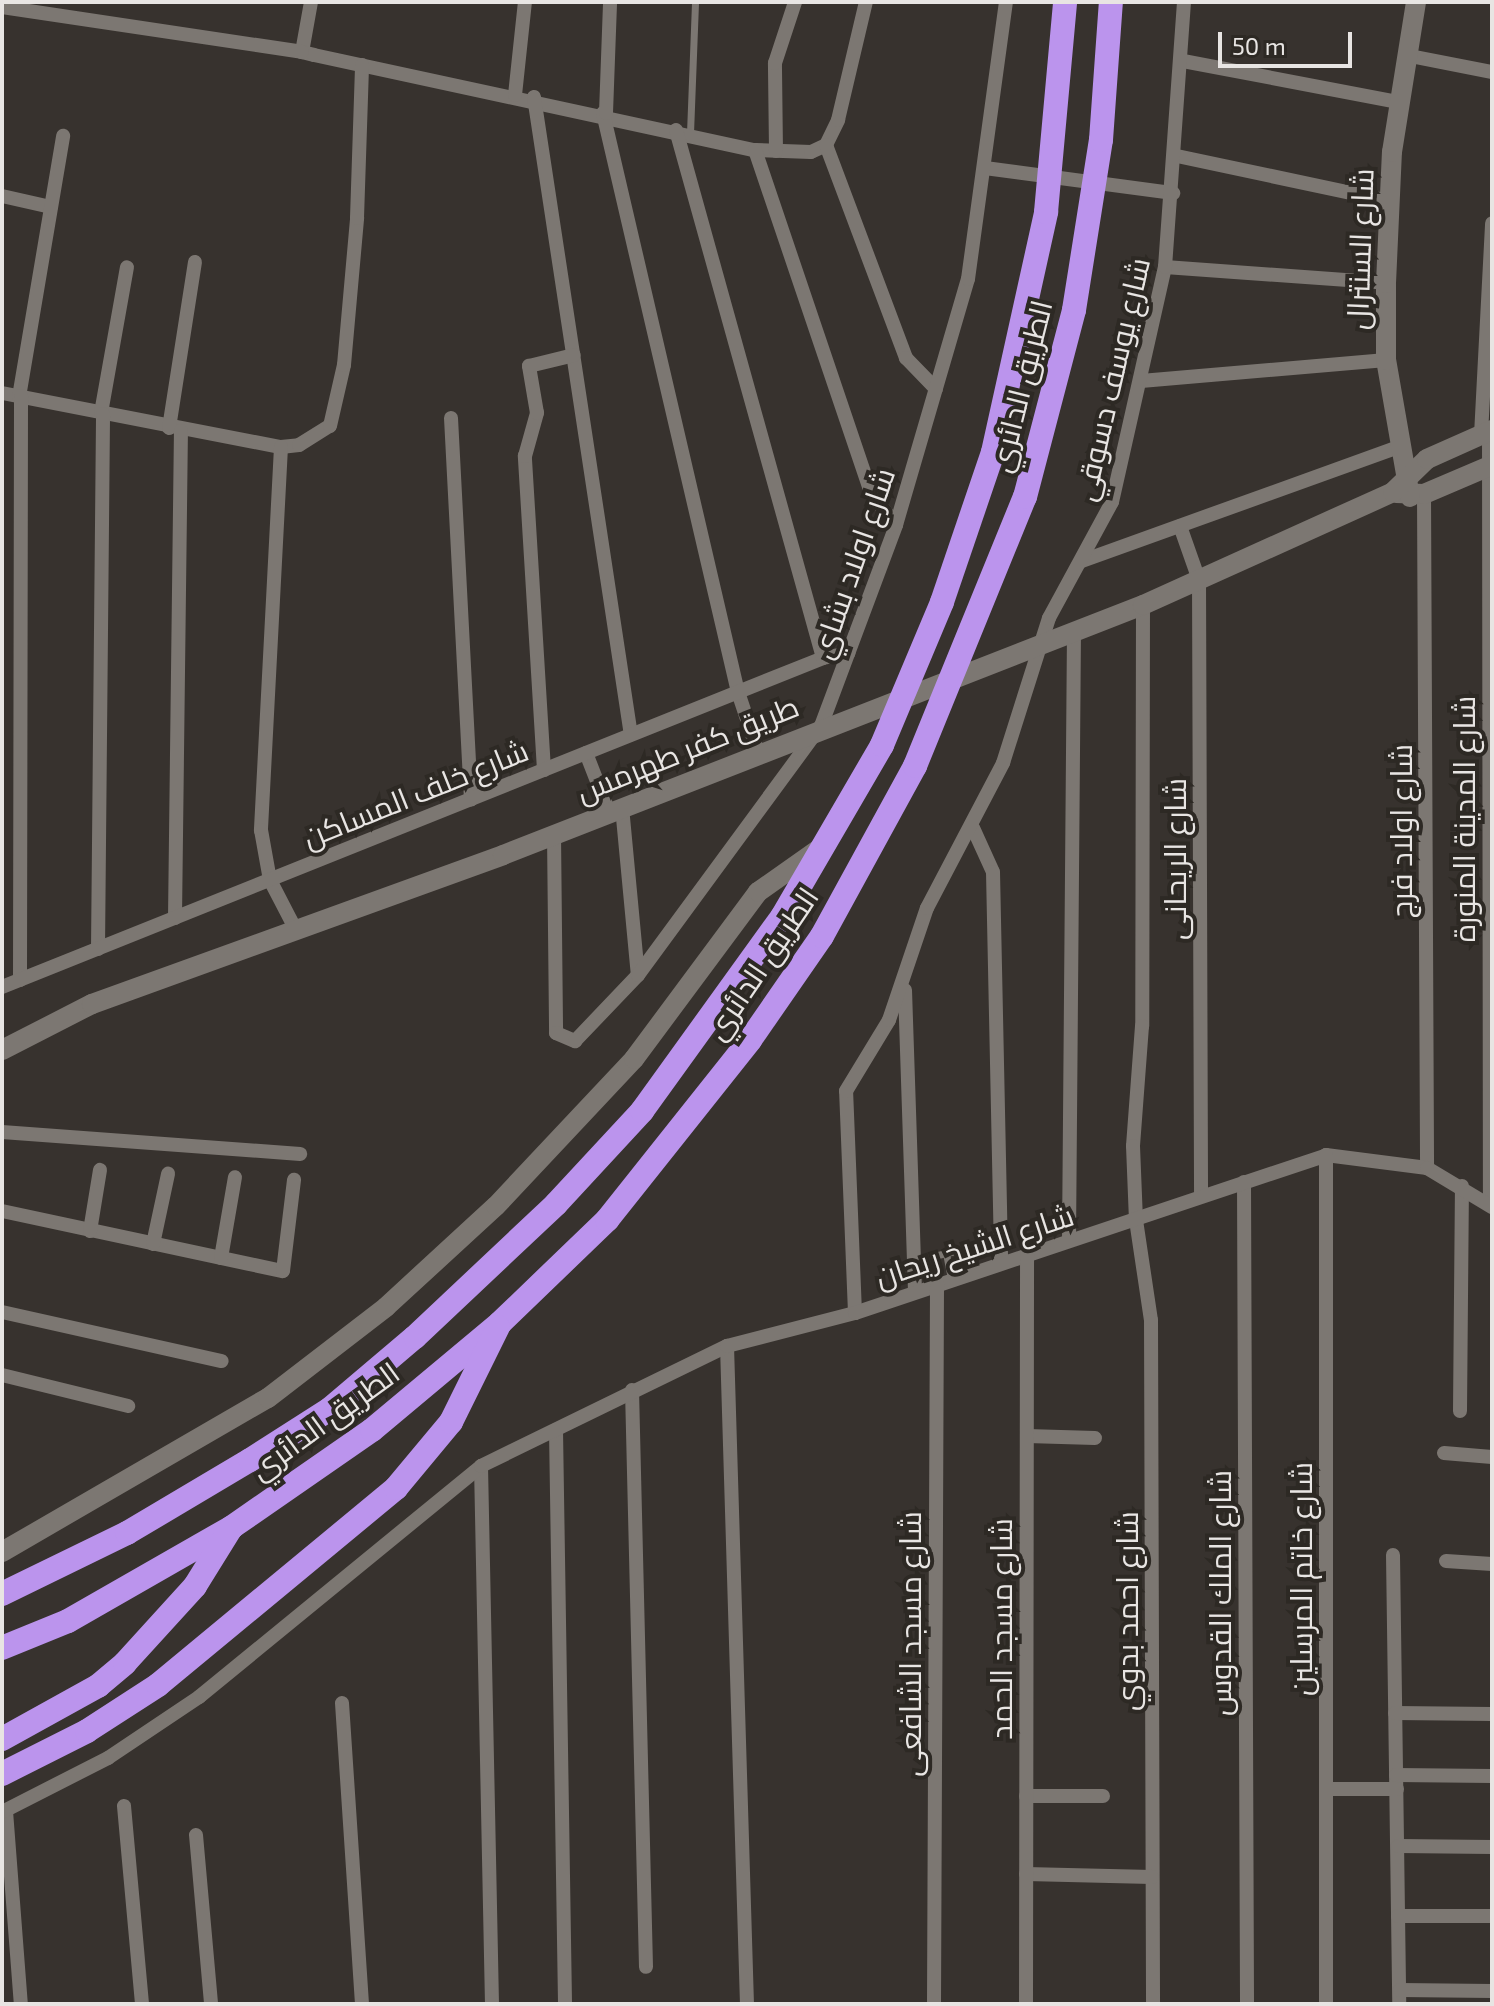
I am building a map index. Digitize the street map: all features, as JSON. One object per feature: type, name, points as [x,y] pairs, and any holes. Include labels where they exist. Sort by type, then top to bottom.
[{"type":"highway","name":"الطريق الدائري","points":[[2,1594],[127,1533],[330,1409],[472,1285],[592,1168],[716,1014],[848,808],[911,675],[993,452],[1046,212],[1065,2]]},
{"type":"highway","name":"الطريق الدائري","points":[[2,1648],[68,1621],[232,1527],[372,1430],[500,1323],[607,1220],[750,1040],[822,936],[915,766],[966,648],[1025,497],[1056,389],[1089,221],[1101,140],[1111,2]]},
{"type":"highway","points":[[2,1774],[87,1731],[158,1685],[396,1488],[466,1399],[500,1323]]},
{"type":"highway","points":[[2,1739],[98,1686],[150,1639],[195,1586],[232,1527]]},
{"type":"street","points":[[302,52],[311,2]]},
{"type":"street","points":[[515,95],[525,2]]},
{"type":"street","points":[[610,2],[604,113],[738,692],[758,752]]},
{"type":"street","points":[[776,151],[775,63],[795,2]]},
{"type":"street","points":[[2,7],[302,52],[534,97],[755,150],[811,152],[826,145],[838,120],[866,2]]},
{"type":"street","name":"شارع اولاد بشاي","points":[[554,834],[556,1033],[569,1041],[585,1037],[638,975],[821,726],[896,525],[968,279],[1006,2]]},
{"type":"street","name":"شارع يوسف دسوقي","points":[[855,1313],[846,1091],[905,983],[927,908],[973,828],[1003,763],[1039,647],[1112,502],[1165,267],[1177,156],[1184,2]]},
{"type":"street","name":"شارع السنترال","points":[[1404,475],[1386,360],[1388,201],[1397,102],[1416,2]]},
{"type":"street","points":[[1405,55],[1492,72]]},
{"type":"street","points":[[1183,61],[1397,102]]},
{"type":"street","points":[[2,393],[175,430],[281,447],[318,436],[338,405],[359,193],[362,65]]},
{"type":"street","points":[[534,97],[631,735]]},
{"type":"street","points":[[683,132],[823,658]]},
{"type":"street","points":[[20,980],[20,397],[63,136]]},
{"type":"street","points":[[826,145],[906,358],[936,389]]},
{"type":"street","points":[[755,150],[872,495],[896,525]]},
{"type":"street","points":[[1177,156],[1388,201]]},
{"type":"street","points":[[985,168],[1173,193]]},
{"type":"street","points":[[2,196],[51,207]]},
{"type":"street","name":"شارع المدينة المنورة","points":[[1491,1206],[1490,466],[1487,432],[1492,223]]},
{"type":"street","points":[[175,918],[175,430],[195,262]]},
{"type":"street","points":[[98,949],[102,414],[127,267]]},
{"type":"street","points":[[1165,267],[1386,283]]},
{"type":"street","points":[[544,770],[526,467],[537,413],[529,366],[574,355]]},
{"type":"street","points":[[1141,381],[1386,360]]},
{"type":"street","points":[[451,418],[471,799]]},
{"type":"street","points":[[1409,495],[1404,475],[1487,432]]},
{"type":"street","points":[[281,447],[261,830],[270,880],[297,932]]},
{"type":"street","points":[[1082,561],[1398,447]]},
{"type":"street","name":"طريق كفر طهرمس","points":[[2,1050],[92,1004],[297,932],[554,834],[821,726],[1039,647],[1409,495],[1490,466]]},
{"type":"street","name":"شارع اولاد فرج","points":[[1409,495],[1427,1168]]},
{"type":"street","name":"شارع الريحانى","points":[[1180,526],[1199,580],[1201,1195]]},
{"type":"street","name":"شارع احمد بدوي","points":[[1143,605],[1136,1220],[1151,1320],[1153,2004]]},
{"type":"street","points":[[1069,1240],[1074,633]]},
{"type":"street","name":"شارع خلف المساكن","points":[[2,987],[823,658],[849,653]]},
{"type":"street","points":[[586,753],[616,810],[638,975]]},
{"type":"street","points":[[973,828],[993,872],[1001,1263]]},
{"type":"street","points":[[2,1552],[268,1398],[442,1257],[599,1098],[743,908],[776,877],[826,844]]},
{"type":"street","points":[[905,983],[915,1290]]},
{"type":"street","points":[[2,1132],[300,1154]]},
{"type":"street","name":"شارع الشيخ ريحان","points":[[481,1466],[727,1346],[855,1313],[915,1290],[1136,1220],[1201,1195],[1326,1155],[1427,1168],[1491,1206]]},
{"type":"street","name":"شارع خاتم المرسلين","points":[[1326,1155],[1326,2004]]},
{"type":"street","points":[[90,1231],[100,1170]]},
{"type":"street","points":[[153,1244],[168,1174]]},
{"type":"street","points":[[221,1258],[235,1177]]},
{"type":"street","points":[[2,1211],[283,1271],[294,1180]]},
{"type":"street","name":"شارع الملك القدوس","points":[[1244,1182],[1247,2004]]},
{"type":"street","points":[[1460,1411],[1462,1186]]},
{"type":"street","name":"شارع مسجد الحمد","points":[[1026,2004],[1027,1254]]},
{"type":"street","name":"شارع مسجد الشافعى","points":[[934,2004],[944,1281]]},
{"type":"street","points":[[2,1312],[222,1361]]},
{"type":"street","points":[[727,1346],[747,2004]]},
{"type":"street","points":[[2,1375],[128,1406]]},
{"type":"street","points":[[632,1390],[646,1967]]},
{"type":"street","points":[[556,1430],[565,2004]]},
{"type":"street","points":[[1027,1436],[1095,1438]]},
{"type":"street","points":[[1444,1453],[1492,1457]]},
{"type":"street","points":[[21,2004],[4,1812],[108,1758],[199,1697],[481,1466]]},
{"type":"street","points":[[481,1466],[492,2004]]},
{"type":"street","points":[[1393,1555],[1400,1997],[1492,1991]]},
{"type":"street","points":[[1446,1561],[1492,1564]]},
{"type":"street","points":[[342,1703],[362,2004]]},
{"type":"street","points":[[1395,1713],[1492,1714]]},
{"type":"street","points":[[1326,1789],[1492,1776]]},
{"type":"street","points":[[1026,1796],[1103,1796]]},
{"type":"street","points":[[124,1806],[142,2004]]},
{"type":"street","points":[[196,1835],[211,2004]]},
{"type":"street","points":[[1398,1846],[1492,1847]]},
{"type":"street","points":[[1026,1874],[1152,1877]]},
{"type":"street","points":[[1398,1916],[1492,1916]]},
{"type":"lane","points":[[683,132],[695,2]]},
{"type":"lane","points":[[933,1256],[978,1246]]},
{"type":"lane","points":[[944,1281],[946,1253]]}]
